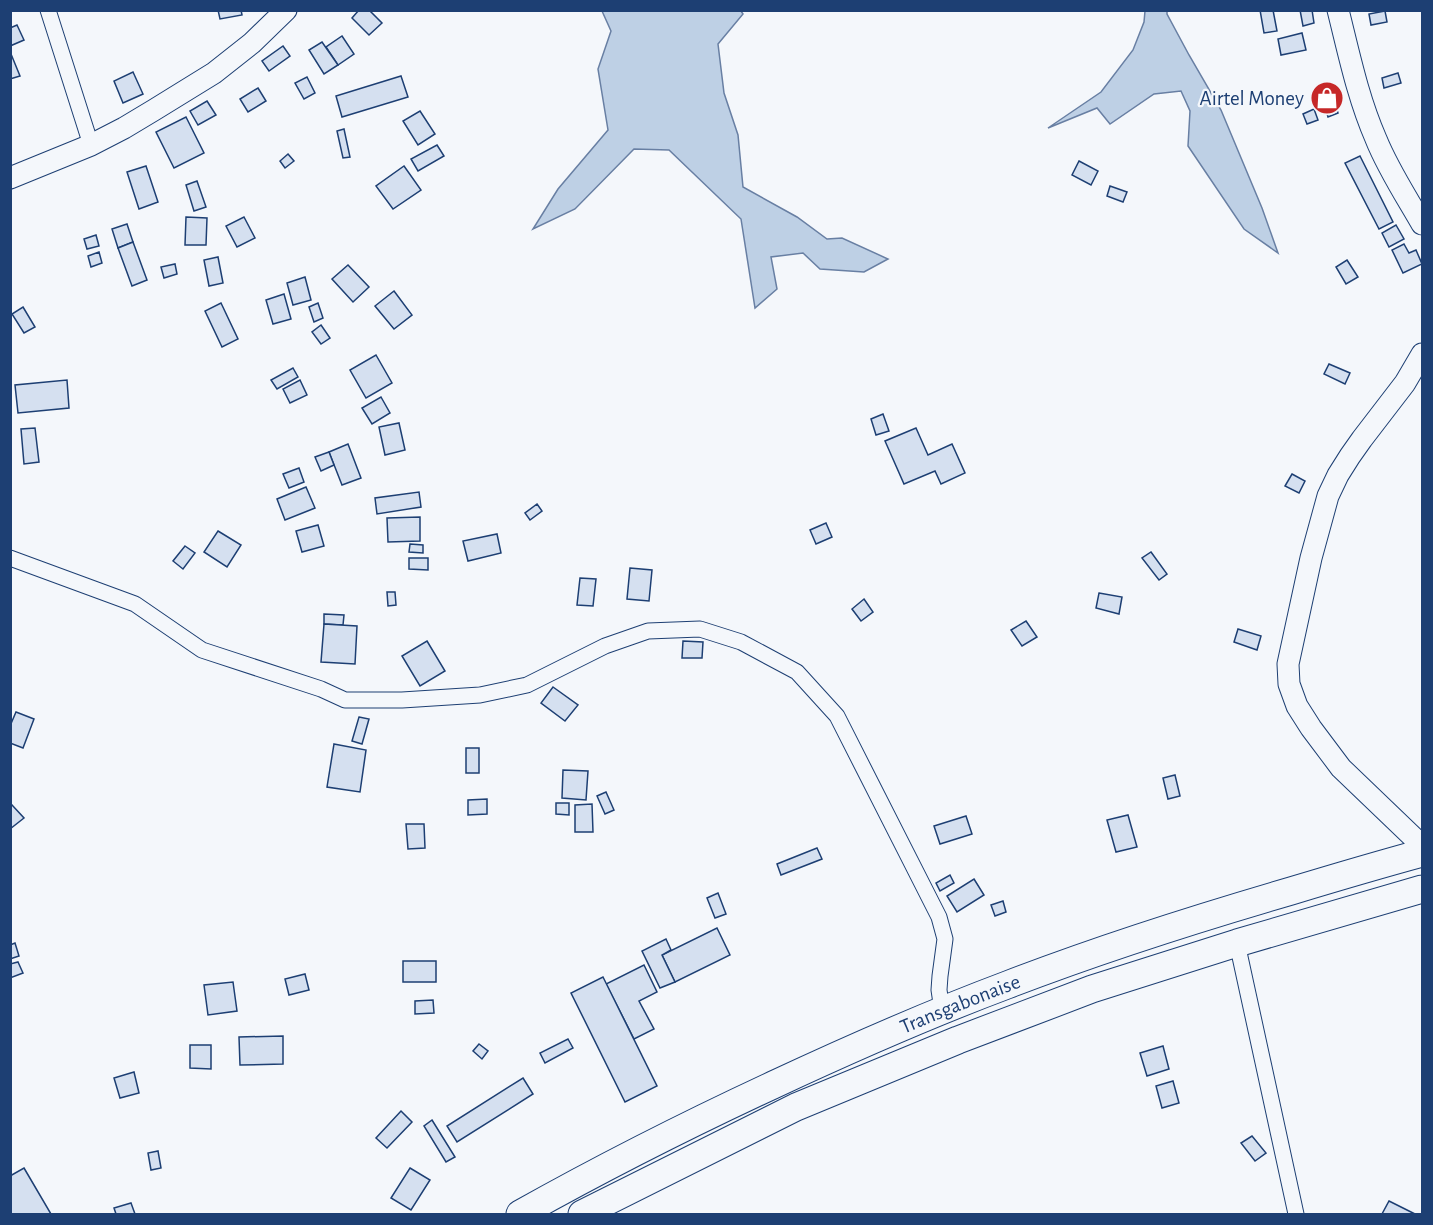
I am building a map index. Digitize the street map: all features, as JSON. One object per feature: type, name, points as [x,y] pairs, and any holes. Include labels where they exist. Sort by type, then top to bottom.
[{"type":"highway","name":"Transgabonaise","points":[[520,1215],[709,1115],[942,1010],[1122,944],[1238,906],[1421,858]]},
{"type":"highway","name":"Transgabonaise","points":[[582,1215],[796,1107],[947,1044],[1092,989],[1237,943],[1422,889]]},
{"type":"street","points":[[48,10],[91,145]]},
{"type":"street","points":[[10,178],[91,145],[124,128],[214,73],[252,43],[286,10]]},
{"type":"street","points":[[1338,10],[1362,104],[1376,140],[1422,224]]},
{"type":"street","points":[[1421,858],[1414,838],[1341,768],[1311,728],[1297,706],[1289,684],[1288,664],[1311,558],[1328,496],[1350,456],[1405,383],[1422,354]]},
{"type":"street","points":[[10,558],[135,604],[202,650],[321,689],[345,700],[402,700],[480,695],[527,685],[605,646],[648,631],[700,629],[741,642],[796,672],[837,716],[939,916],[945,939],[939,990],[942,1010]]},
{"type":"street","points":[[1237,943],[1296,1215]]},
{"type":"water","points":[[602,11],[741,11],[743,14],[718,44],[724,93],[738,135],[743,187],[797,217],[827,239],[842,238],[888,259],[864,272],[820,269],[803,253],[771,257],[777,289],[755,308],[741,219],[669,150],[634,149],[575,209],[533,229],[558,189],[608,130],[598,69],[611,31]]},
{"type":"water","points":[[1145,11],[1167,11],[1221,110],[1278,253],[1244,229],[1188,146],[1190,111],[1181,91],[1154,94],[1110,124],[1097,108],[1048,128],[1101,92],[1133,50],[1144,22]]},
{"type":"building","points":[[218,10],[241,10],[242,15],[220,19]]},
{"type":"building","points":[[359,10],[369,10],[382,23],[369,35],[352,18]]},
{"type":"building","points":[[1260,10],[1273,10],[1277,31],[1264,33]]},
{"type":"building","points":[[1300,10],[1312,10],[1314,23],[1303,26]]},
{"type":"building","points":[[1385,11],[1387,22],[1371,25],[1369,14]]},
{"type":"building","points":[[17,25],[24,40],[10,46],[10,28]]},
{"type":"building","points":[[1302,33],[1306,50],[1281,55],[1278,39]]},
{"type":"building","points":[[342,36],[354,54],[338,65],[326,47]]},
{"type":"building","points":[[322,42],[338,65],[324,74],[309,50]]},
{"type":"building","points":[[283,46],[290,56],[269,71],[262,61]]},
{"type":"building","points":[[10,54],[20,76],[10,79]]},
{"type":"building","points":[[133,72],[143,94],[123,103],[114,81]]},
{"type":"building","points":[[1398,73],[1401,83],[1384,88],[1382,78]]},
{"type":"building","points":[[401,76],[408,97],[342,117],[336,96]]},
{"type":"building","points":[[307,77],[315,93],[304,99],[295,83]]},
{"type":"building","points":[[258,88],[266,101],[248,112],[240,99]]},
{"type":"building","points":[[1334,100],[1338,113],[1328,117],[1324,103]]},
{"type":"building","points":[[207,101],[216,115],[198,125],[190,111]]},
{"type":"building","points":[[1314,109],[1318,120],[1307,124],[1303,114]]},
{"type":"building","points":[[420,111],[435,134],[418,145],[403,121]]},
{"type":"building","points":[[186,117],[204,153],[174,168],[156,132]]},
{"type":"building","points":[[344,129],[350,157],[343,158],[337,131]]},
{"type":"building","points":[[437,145],[444,156],[418,171],[411,159]]},
{"type":"building","points":[[288,154],[294,161],[285,168],[280,161]]},
{"type":"building","points":[[1360,156],[1393,222],[1379,229],[1345,163]]},
{"type":"building","points":[[1079,161],[1098,171],[1091,185],[1072,175]]},
{"type":"building","points":[[146,166],[158,202],[139,209],[127,172]]},
{"type":"building","points":[[404,166],[421,190],[393,209],[376,186]]},
{"type":"building","points":[[197,181],[206,207],[194,211],[186,185]]},
{"type":"building","points":[[1110,186],[1127,192],[1123,202],[1107,196]]},
{"type":"building","points":[[186,217],[207,218],[206,245],[185,245]]},
{"type":"building","points":[[244,217],[255,238],[237,247],[226,226]]},
{"type":"building","points":[[127,224],[133,242],[118,248],[112,229]]},
{"type":"building","points":[[1396,225],[1404,239],[1389,247],[1382,233]]},
{"type":"building","points":[[96,235],[99,246],[87,249],[84,239]]},
{"type":"building","points":[[133,242],[147,280],[132,286],[118,248]]},
{"type":"building","points":[[1404,244],[1409,253],[1416,250],[1422,264],[1403,273],[1392,250]]},
{"type":"building","points":[[99,252],[102,263],[91,267],[88,256]]},
{"type":"building","points":[[218,257],[223,283],[209,286],[204,260]]},
{"type":"building","points":[[1347,260],[1358,277],[1346,284],[1336,267]]},
{"type":"building","points":[[175,264],[177,274],[164,278],[161,267]]},
{"type":"building","points":[[348,265],[369,287],[353,302],[332,279]]},
{"type":"building","points":[[305,277],[311,300],[293,305],[287,283]]},
{"type":"building","points":[[394,291],[412,315],[394,329],[375,306]]},
{"type":"building","points":[[284,294],[291,319],[273,324],[266,300]]},
{"type":"building","points":[[221,303],[238,339],[222,347],[205,311]]},
{"type":"building","points":[[318,303],[323,318],[314,322],[309,307]]},
{"type":"building","points":[[23,307],[35,327],[24,333],[12,314]]},
{"type":"building","points":[[321,325],[330,338],[321,344],[312,332]]},
{"type":"building","points":[[376,355],[392,383],[366,398],[350,370]]},
{"type":"building","points":[[1329,364],[1350,373],[1345,384],[1324,374]]},
{"type":"building","points":[[293,368],[298,377],[277,389],[271,380]]},
{"type":"building","points":[[67,380],[69,408],[18,413],[15,385]]},
{"type":"building","points":[[300,380],[307,395],[290,403],[283,389]]},
{"type":"building","points":[[381,397],[390,413],[372,424],[362,408]]},
{"type":"building","points":[[883,414],[889,431],[876,435],[871,419]]},
{"type":"building","points":[[399,423],[405,450],[385,455],[379,427]]},
{"type":"building","points":[[35,428],[39,462],[24,464],[21,429]]},
{"type":"building","points":[[916,428],[928,455],[952,444],[965,473],[941,484],[935,471],[904,484],[885,441]]},
{"type":"building","points":[[348,444],[361,478],[342,485],[329,452]]},
{"type":"building","points":[[329,452],[334,465],[321,471],[315,457]]},
{"type":"building","points":[[299,468],[304,482],[289,488],[283,474]]},
{"type":"building","points":[[1292,474],[1305,481],[1299,493],[1285,486]]},
{"type":"building","points":[[306,487],[315,508],[285,520],[277,499]]},
{"type":"building","points":[[419,492],[421,507],[377,514],[375,498]]},
{"type":"building","points":[[537,504],[542,511],[530,520],[525,513]]},
{"type":"building","points":[[420,517],[420,541],[388,542],[387,518]]},
{"type":"building","points":[[826,523],[832,537],[816,544],[810,530]]},
{"type":"building","points":[[318,525],[324,546],[302,552],[296,531]]},
{"type":"building","points":[[218,531],[241,545],[227,567],[204,552]]},
{"type":"building","points":[[497,534],[501,553],[468,561],[463,541]]},
{"type":"building","points":[[410,544],[423,545],[423,553],[409,552]]},
{"type":"building","points":[[185,546],[195,553],[183,569],[173,561]]},
{"type":"building","points":[[1151,552],[1167,574],[1159,580],[1142,558]]},
{"type":"building","points":[[409,558],[428,558],[428,570],[409,569]]},
{"type":"building","points":[[630,568],[652,570],[649,601],[627,599]]},
{"type":"building","points":[[580,578],[596,579],[593,606],[577,605]]},
{"type":"building","points":[[387,592],[395,592],[396,605],[388,606]]},
{"type":"building","points":[[1099,593],[1122,597],[1119,614],[1096,608]]},
{"type":"building","points":[[864,599],[873,612],[861,621],[852,609]]},
{"type":"building","points":[[324,614],[344,615],[343,625],[324,624]]},
{"type":"building","points":[[1026,621],[1037,637],[1022,646],[1011,630]]},
{"type":"building","points":[[324,624],[357,626],[355,664],[321,662]]},
{"type":"building","points":[[1238,629],[1261,636],[1257,650],[1234,642]]},
{"type":"building","points":[[427,641],[445,671],[420,686],[402,656]]},
{"type":"building","points":[[683,641],[703,642],[702,658],[682,658]]},
{"type":"building","points":[[553,687],[578,705],[565,721],[541,703]]},
{"type":"building","points":[[16,712],[34,719],[23,748],[10,743],[10,726]]},
{"type":"building","points":[[359,717],[369,719],[362,744],[352,741]]},
{"type":"building","points":[[334,744],[366,750],[360,792],[327,787]]},
{"type":"building","points":[[466,748],[479,748],[479,773],[466,773]]},
{"type":"building","points":[[563,770],[588,771],[586,800],[562,798]]},
{"type":"building","points":[[1175,775],[1180,796],[1168,799],[1163,778]]},
{"type":"building","points":[[606,792],[614,810],[605,814],[597,796]]},
{"type":"building","points":[[487,799],[487,814],[468,815],[468,800]]},
{"type":"building","points":[[556,803],[569,803],[569,815],[556,814]]},
{"type":"building","points":[[592,804],[593,832],[575,832],[575,805]]},
{"type":"building","points":[[12,805],[24,818],[10,829],[10,806]]},
{"type":"building","points":[[1128,815],[1137,847],[1116,852],[1107,820]]},
{"type":"building","points":[[966,816],[972,834],[940,844],[934,826]]},
{"type":"building","points":[[406,824],[424,824],[425,848],[408,849]]},
{"type":"building","points":[[817,848],[822,859],[781,875],[777,864]]},
{"type":"building","points":[[950,875],[954,883],[940,891],[936,883]]},
{"type":"building","points":[[974,879],[984,895],[957,912],[947,896]]},
{"type":"building","points":[[718,893],[726,914],[715,918],[707,898]]},
{"type":"building","points":[[1003,901],[1006,912],[995,916],[991,905]]},
{"type":"building","points":[[717,928],[730,955],[675,982],[662,955]]},
{"type":"building","points":[[666,939],[671,950],[662,955],[675,982],[660,988],[642,951]]},
{"type":"building","points":[[15,943],[19,956],[10,959],[10,945]]},
{"type":"building","points":[[403,961],[436,961],[436,982],[403,982]]},
{"type":"building","points":[[18,962],[23,973],[10,978],[10,964]]},
{"type":"building","points":[[644,965],[657,992],[639,1001],[654,1029],[634,1039],[606,984]]},
{"type":"building","points":[[305,974],[309,990],[289,995],[285,979]]},
{"type":"building","points":[[603,977],[657,1086],[625,1102],[571,993]]},
{"type":"building","points":[[233,982],[237,1011],[208,1015],[204,985]]},
{"type":"building","points":[[433,1000],[434,1013],[415,1014],[415,1001]]},
{"type":"building","points":[[283,1036],[283,1064],[240,1065],[239,1037]]},
{"type":"building","points":[[568,1039],[573,1048],[545,1063],[540,1053]]},
{"type":"building","points":[[479,1044],[488,1051],[482,1059],[473,1051]]},
{"type":"building","points":[[190,1045],[211,1045],[211,1069],[190,1068]]},
{"type":"building","points":[[1163,1046],[1169,1069],[1147,1076],[1140,1053]]},
{"type":"building","points":[[134,1072],[139,1093],[120,1098],[114,1078]]},
{"type":"building","points":[[523,1078],[533,1094],[457,1142],[447,1126]]},
{"type":"building","points":[[1173,1081],[1179,1103],[1162,1108],[1156,1086]]},
{"type":"building","points":[[401,1111],[412,1122],[387,1148],[376,1138]]},
{"type":"building","points":[[432,1120],[455,1157],[446,1162],[424,1126]]},
{"type":"building","points":[[1252,1136],[1266,1153],[1255,1161],[1241,1143]]},
{"type":"building","points":[[158,1151],[161,1168],[151,1170],[148,1153]]},
{"type":"building","points":[[24,1168],[51,1214],[10,1214],[10,1176]]},
{"type":"building","points":[[410,1168],[430,1180],[411,1210],[391,1198]]},
{"type":"building","points":[[1389,1201],[1415,1214],[1382,1214]]},
{"type":"building","points":[[131,1203],[135,1214],[116,1214],[114,1208]]},
{"type":"place","name":"Airtel Money","points":[[1327,98]]}]
